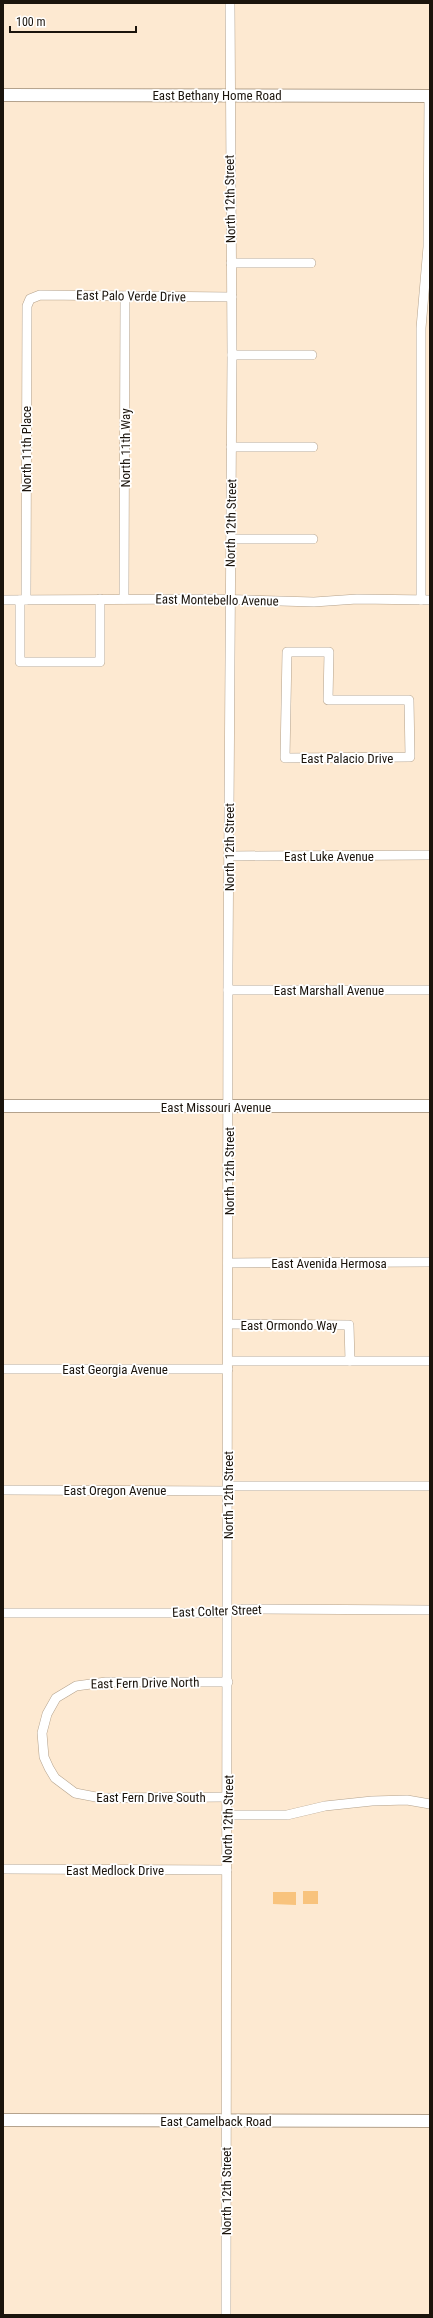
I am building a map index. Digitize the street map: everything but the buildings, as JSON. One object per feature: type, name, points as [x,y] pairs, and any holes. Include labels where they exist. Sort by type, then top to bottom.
[{"type":"main road","name":"East Bethany Home Road","points":[[3,95],[430,96]]},
{"type":"main road","name":"East Missouri Avenue","points":[[3,1106],[430,1106]]},
{"type":"main road","name":"East Camelback Road","points":[[3,2120],[430,2121]]},
{"type":"street","name":"North 12th Street","points":[[226,2315],[229,600],[231,539],[232,355],[230,3]]},
{"type":"street","points":[[425,600],[421,328],[428,247],[430,96]]},
{"type":"street","points":[[231,263],[311,263]]},
{"type":"street","name":"East Palo Verde Drive","points":[[30,298],[40,296],[232,297]]},
{"type":"street","name":"North 11th Way","points":[[124,599],[125,296]]},
{"type":"street","name":"North 11th Place","points":[[30,298],[27,306],[23,600],[20,662],[100,662],[100,599]]},
{"type":"street","points":[[232,355],[312,355]]},
{"type":"street","points":[[231,447],[313,446]]},
{"type":"street","points":[[231,539],[313,539]]},
{"type":"street","name":"East Montebello Avenue","points":[[3,600],[124,599],[314,602],[425,600]]},
{"type":"street","name":"East Palacio Drive","points":[[288,652],[329,652],[328,700],[409,700],[410,757],[285,758],[288,652]]},
{"type":"street","name":"East Luke Avenue","points":[[229,856],[430,855]]},
{"type":"street","name":"East Marshall Avenue","points":[[228,990],[430,990]]},
{"type":"street","name":"East Avenida Hermosa","points":[[228,1263],[430,1262]]},
{"type":"street","name":"East Ormondo Way","points":[[228,1324],[350,1325],[350,1361]]},
{"type":"street","name":"East Georgia Avenue","points":[[3,1369],[350,1361],[430,1361]]},
{"type":"street","name":"East Oregon Avenue","points":[[3,1490],[430,1486]]},
{"type":"street","name":"East Colter Street","points":[[3,1613],[213,1613],[244,1609],[430,1610]]},
{"type":"street","name":"East Fern Drive North","points":[[42,1733],[45,1719],[56,1698],[76,1686],[106,1682],[228,1682]]},
{"type":"street","name":"East Fern Drive South","points":[[42,1733],[44,1757],[49,1768],[55,1778],[75,1793],[100,1798],[228,1797]]},
{"type":"street","points":[[228,1815],[287,1815],[325,1806],[372,1801],[407,1800],[430,1804]]},
{"type":"street","name":"East Medlock Drive","points":[[3,1869],[227,1870]]},
{"type":"shaded area","points":[[303,1891],[318,1891],[318,1904],[303,1904]]},
{"type":"shaded area","points":[[273,1892],[296,1892],[296,1905],[273,1904]]}]
